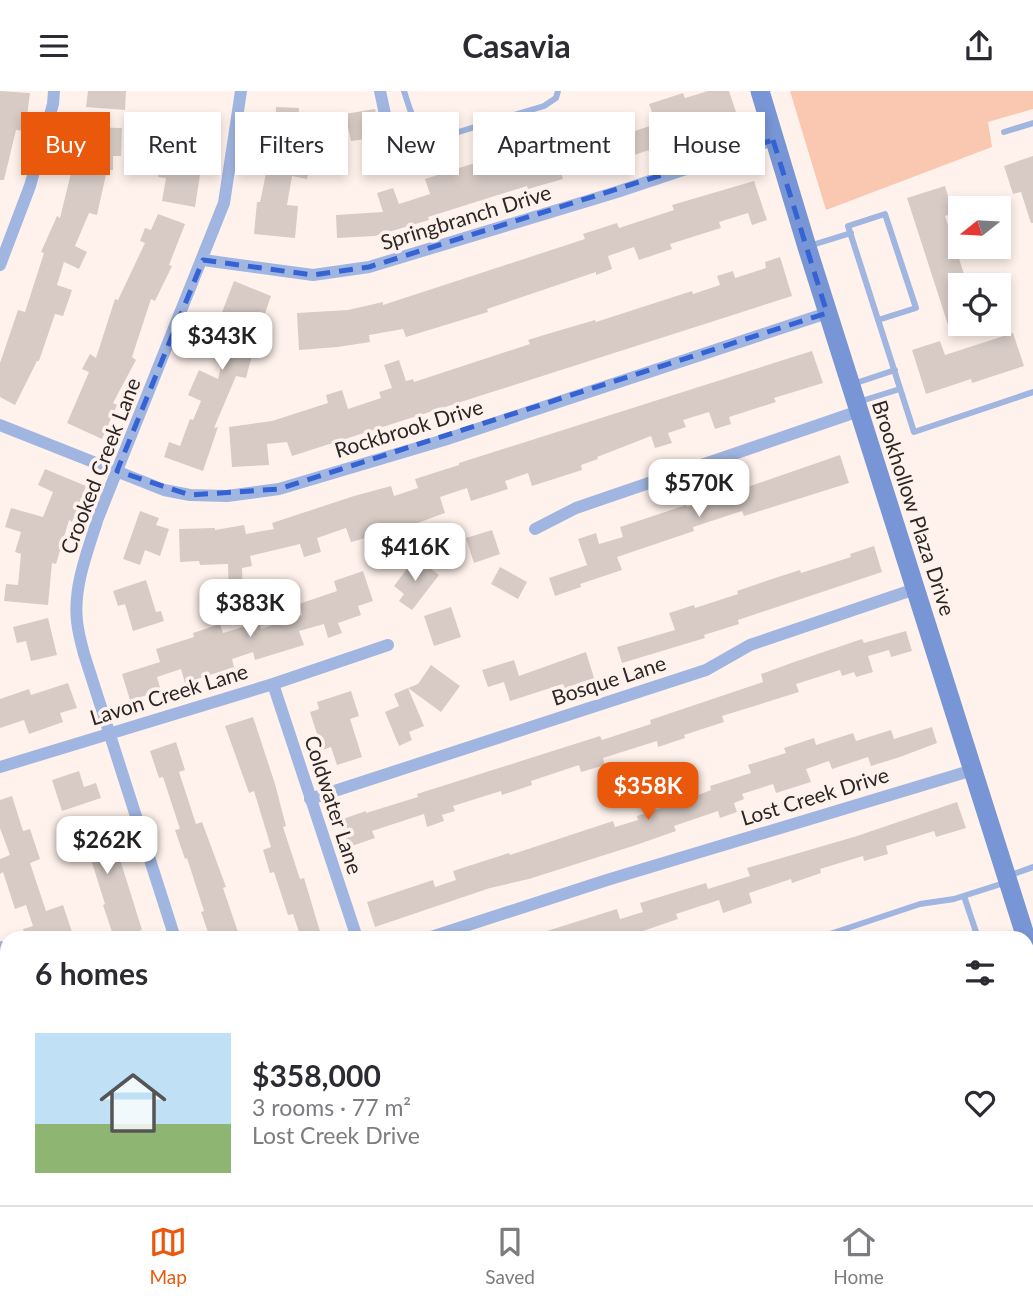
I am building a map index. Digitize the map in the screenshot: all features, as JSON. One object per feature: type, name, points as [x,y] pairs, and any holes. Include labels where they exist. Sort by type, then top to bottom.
[{"type":"street","points":[[0,265],[30,186],[53,104],[54,91]]},
{"type":"street","name":"Crooked Creek Lane","points":[[173,931],[83,654],[77,621],[77,603],[84,563],[98,518],[224,203],[242,91]]},
{"type":"street","points":[[380,91],[385,112]]},
{"type":"street","name":"Brookhollow Plaza Drive","points":[[760,91],[827,313],[1024,931]]},
{"type":"street","name":"Springbranch Drive","points":[[202,260],[313,275],[369,267],[617,192],[773,140]]},
{"type":"street","name":"Rockbrook Drive","points":[[0,425],[164,490],[190,495],[227,496],[279,489],[444,440],[827,313]]},
{"type":"street","points":[[535,529],[576,508],[855,400]]},
{"type":"street","name":"Bosque Lane","points":[[310,799],[706,670],[750,645],[915,589]]},
{"type":"street","name":"Lavon Creek Lane","points":[[0,767],[273,684],[388,645]]},
{"type":"street","name":"Coldwater Lane","points":[[273,684],[355,931]]},
{"type":"street","name":"Lost Creek Drive","points":[[450,931],[607,880],[972,770]]},
{"type":"lane","points":[[404,91],[418,127],[428,136],[442,137],[544,106],[556,98],[558,91]]},
{"type":"lane","points":[[1004,132],[1033,123]]},
{"type":"lane","points":[[878,320],[916,308],[885,213],[848,226],[878,320],[895,370],[914,432],[1033,391]]},
{"type":"lane","points":[[807,247],[850,233]]},
{"type":"lane","points":[[855,400],[895,370]]},
{"type":"lane","points":[[855,400],[900,389]]},
{"type":"lane","points":[[840,931],[920,904],[964,895],[1033,867]]},
{"type":"lane","points":[[964,895],[976,931]]},
{"type":"highlighted area","points":[[773,140],[827,313],[279,489],[190,495],[117,471],[203,260],[313,275],[369,267]]},
{"type":"shaded area","points":[[790,91],[1033,91],[1033,109],[988,122],[992,147],[826,210]]},
{"type":"building","points":[[0,91],[30,93],[28,112],[21,112],[21,131],[16,130],[4,180],[0,180]]},
{"type":"building","points":[[88,91],[126,91],[125,110],[86,107]]},
{"type":"building","points":[[708,91],[729,91],[736,112],[652,112],[649,104],[683,93],[685,98]]},
{"type":"building","points":[[276,107],[299,108],[299,112],[276,112]]},
{"type":"building","points":[[375,109],[376,112],[362,112],[362,140],[351,141],[348,114]]},
{"type":"building","points":[[649,126],[649,150],[635,155],[635,131]]},
{"type":"building","points":[[110,128],[122,128],[121,156],[113,156],[113,170],[110,170]]},
{"type":"building","points":[[1033,156],[1031,223],[1021,192],[1013,194],[1004,166]]},
{"type":"building","points":[[473,164],[473,175],[562,175],[563,179],[528,189],[527,186],[375,236],[337,238],[336,215],[383,212],[377,193],[393,188],[399,204],[430,194],[425,179],[437,175],[459,175],[459,168]]},
{"type":"building","points":[[71,175],[106,175],[97,215],[89,213],[75,246],[87,252],[79,269],[64,262],[57,285],[72,290],[63,316],[55,314],[39,361],[15,405],[0,397],[0,363],[18,310],[25,312],[44,253],[41,252],[57,216],[60,218]]},
{"type":"building","points":[[200,175],[195,207],[162,201],[166,178],[158,177]]},
{"type":"building","points":[[266,175],[308,175],[307,179],[292,176],[287,205],[298,206],[295,238],[254,234],[257,202],[260,202]]},
{"type":"building","points":[[754,181],[767,220],[752,225],[748,213],[719,222],[721,228],[670,244],[672,249],[639,260],[634,247],[608,256],[612,269],[596,275],[596,272],[487,309],[488,312],[406,337],[403,329],[369,335],[370,342],[299,350],[297,313],[348,310],[383,302],[383,305],[585,239],[583,234],[617,223],[619,228],[674,210],[672,205]]},
{"type":"building","points":[[945,186],[948,196],[948,215],[945,216],[948,225],[948,259],[959,259],[964,273],[948,273],[948,325],[907,198]]},
{"type":"building","points":[[158,214],[185,224],[169,265],[172,266],[155,301],[151,299],[132,357],[136,360],[113,403],[117,405],[102,439],[67,423],[89,372],[82,369],[90,354],[96,358],[115,299],[118,300],[145,243],[140,241],[145,228],[151,230]]},
{"type":"building","points":[[780,257],[792,296],[292,456],[287,442],[267,444],[269,465],[232,467],[229,427],[272,421],[328,403],[326,395],[342,390],[348,409],[381,398],[379,392],[392,388],[384,365],[399,360],[406,381],[413,379],[414,382],[530,344],[528,340],[720,285],[717,276],[733,271],[735,278],[766,268],[765,262]]},
{"type":"building","points":[[234,281],[271,296],[264,316],[267,317],[261,334],[258,333],[246,378],[236,376],[214,428],[218,427],[203,471],[164,457],[169,442],[180,446],[190,419],[193,420],[201,401],[188,395],[199,370],[218,379],[225,350],[208,346],[213,327],[216,328]]},
{"type":"building","points":[[1011,334],[1024,366],[926,394],[912,350],[940,341],[945,355],[1011,336]]},
{"type":"building","points":[[812,351],[823,383],[774,398],[776,402],[729,417],[731,424],[715,429],[709,412],[683,420],[686,427],[668,433],[672,443],[655,448],[651,436],[597,457],[598,459],[581,465],[582,470],[532,486],[528,473],[505,481],[508,489],[471,501],[467,488],[440,497],[445,513],[409,526],[351,542],[346,528],[317,538],[321,552],[304,557],[300,544],[250,556],[252,566],[242,568],[243,594],[229,594],[228,564],[200,565],[199,561],[180,562],[179,529],[215,530],[244,525],[246,534],[274,529],[272,523],[391,486],[394,496],[418,488],[415,479],[459,463]]},
{"type":"building","points":[[840,455],[849,483],[744,516],[742,511],[693,527],[694,531],[617,557],[622,570],[580,584],[581,587],[555,596],[549,578],[587,565],[578,539],[596,533],[599,544],[623,537],[620,527]]},
{"type":"building","points":[[45,469],[86,486],[72,522],[69,520],[56,564],[52,563],[48,605],[4,601],[6,584],[18,585],[21,554],[15,552],[21,532],[5,527],[11,508],[43,517],[53,492],[38,485]]},
{"type":"building","points":[[140,511],[159,518],[156,525],[169,529],[160,556],[145,550],[140,565],[123,559]]},
{"type":"building","points":[[492,530],[500,554],[474,563],[466,538]]},
{"type":"building","points":[[874,546],[882,572],[738,620],[739,624],[704,635],[705,638],[622,663],[617,647],[675,630],[669,613],[738,594],[737,591],[800,570],[801,573],[851,557],[850,554]]},
{"type":"building","points":[[416,557],[439,575],[412,610],[399,601],[404,594],[394,586]]},
{"type":"building","points":[[500,567],[527,582],[518,599],[491,584]]},
{"type":"building","points":[[363,571],[373,601],[358,606],[361,615],[338,623],[342,633],[328,638],[324,624],[299,631],[304,645],[255,660],[253,652],[232,659],[234,667],[185,683],[181,669],[157,677],[161,691],[130,700],[122,674],[160,662],[156,649],[194,637],[193,633],[220,624],[223,633],[259,622],[261,629],[302,615],[299,604],[337,591],[334,581]]},
{"type":"building","points":[[146,580],[156,612],[161,611],[164,621],[133,631],[125,604],[118,606],[113,591]]},
{"type":"building","points":[[451,607],[461,637],[434,646],[424,616]]},
{"type":"building","points":[[48,618],[57,655],[31,661],[26,641],[17,643],[13,627]]},
{"type":"building","points":[[906,631],[912,651],[891,657],[889,650],[868,656],[873,672],[856,677],[854,672],[842,676],[840,670],[796,684],[799,692],[722,716],[724,722],[684,735],[685,738],[658,747],[657,741],[603,758],[605,765],[581,772],[579,765],[531,781],[532,785],[502,795],[501,791],[453,806],[455,811],[442,815],[444,821],[427,827],[424,814],[372,831],[375,838],[349,847],[340,820],[600,736],[602,740],[651,724],[650,720],[763,682],[761,674],[862,639],[864,643]]},
{"type":"building","points":[[586,652],[594,678],[565,688],[563,684],[510,701],[504,682],[488,687],[482,670],[514,660],[519,676]]},
{"type":"building","points":[[431,665],[460,686],[441,712],[408,688],[418,684]]},
{"type":"building","points":[[68,683],[77,708],[60,713],[63,722],[29,734],[24,720],[0,728],[0,699],[29,689],[31,695]]},
{"type":"building","points":[[408,688],[424,726],[409,732],[412,740],[399,746],[385,712],[399,706],[394,694]]},
{"type":"building","points":[[351,691],[359,716],[350,719],[362,757],[337,765],[331,747],[322,750],[310,712],[319,709],[317,702]]},
{"type":"building","points":[[253,717],[275,784],[286,826],[283,827],[300,879],[304,878],[320,931],[299,931],[293,914],[288,915],[274,872],[270,873],[263,850],[271,847],[254,791],[249,793],[225,726]]},
{"type":"building","points":[[932,727],[937,743],[900,757],[871,766],[868,757],[832,769],[829,761],[806,769],[811,782],[776,793],[773,784],[742,794],[744,799],[734,803],[737,812],[720,818],[718,811],[674,826],[676,831],[636,845],[529,879],[490,888],[375,927],[367,902],[433,880],[435,887],[456,880],[453,871],[613,821],[615,827],[638,820],[637,816],[711,790],[710,786],[751,773],[748,765],[786,753],[784,748],[814,738],[816,745],[853,733],[856,741],[891,730],[894,739]]},
{"type":"building","points":[[176,742],[185,770],[179,772],[196,824],[202,822],[226,887],[223,888],[238,931],[208,931],[187,858],[185,859],[175,830],[180,829],[163,777],[159,778],[150,751]]},
{"type":"building","points":[[79,771],[84,787],[96,783],[101,798],[62,811],[52,780]]},
{"type":"building","points":[[12,796],[23,831],[30,829],[40,859],[30,863],[46,911],[63,905],[72,931],[24,931],[33,926],[26,905],[15,909],[3,872],[0,874],[0,859],[10,855],[0,828],[0,800]]},
{"type":"building","points":[[957,802],[966,828],[936,837],[934,831],[886,846],[888,854],[864,861],[863,856],[820,869],[821,873],[792,883],[791,879],[749,893],[752,903],[723,913],[719,900],[676,914],[678,919],[643,931],[547,931],[617,909],[620,919],[643,912],[640,903],[706,883],[708,889],[750,876],[747,868],[857,836]]},
{"type":"building","points":[[98,821],[100,830],[110,827],[142,930],[112,931],[89,853],[72,858],[64,832]]}]
